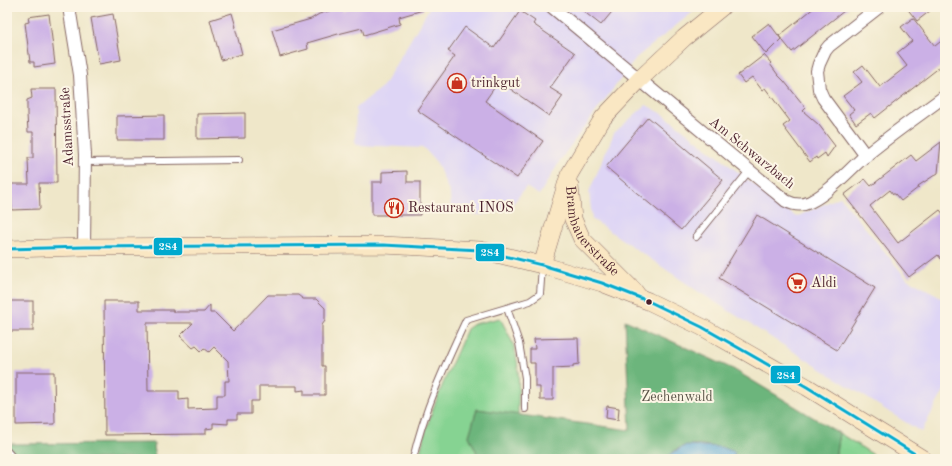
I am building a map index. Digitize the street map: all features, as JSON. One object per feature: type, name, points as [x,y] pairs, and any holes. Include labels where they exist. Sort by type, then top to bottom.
[{"type":"main road","points":[[542,265],[569,176],[603,118],[639,80],[684,38],[722,7]]},
{"type":"main road","name":"Brambauerstraße","points":[[569,176],[573,219],[582,238],[642,299]]},
{"type":"main road","name":"Brambauerstraße","points":[[7,249],[383,245],[480,250],[542,265],[602,283],[642,299],[702,327],[807,388],[923,459]]},
{"type":"street","name":"Adamsstraße","points":[[69,7],[80,75],[85,162],[84,247]]},
{"type":"street","name":"Am Schwarzbach","points":[[552,7],[749,171],[786,201],[793,204],[809,202],[828,190],[866,156],[945,96]]},
{"type":"street","points":[[866,156],[823,98],[819,89],[817,71],[821,58],[829,46],[879,7]]},
{"type":"lane","points":[[85,162],[239,160]]},
{"type":"lane","points":[[696,237],[749,171]]},
{"type":"lane","points":[[413,459],[426,412],[466,320],[530,301],[540,294],[542,265]]},
{"type":"lane","points":[[507,308],[520,343],[525,378],[525,409]]},
{"type":"lane","points":[[7,451],[14,459]]},
{"type":"shaded area","points":[[430,7],[699,7],[637,57],[565,153],[539,195],[526,187],[509,209],[481,215],[451,212],[450,194],[437,163],[424,148],[355,145],[356,108],[383,86]]},
{"type":"shaded area","points":[[646,105],[663,114],[796,217],[840,197],[907,279],[945,299],[945,389],[921,432],[699,292],[592,219],[589,192],[614,133]]},
{"type":"green space","points":[[500,318],[512,341],[516,355],[518,377],[518,415],[477,409],[469,436],[480,459],[419,459],[433,409],[467,329],[474,324]]},
{"type":"green space","name":"Zechenwald","points":[[625,320],[733,369],[839,433],[835,459],[733,459],[734,452],[716,447],[689,445],[681,447],[673,452],[667,459],[480,459],[469,436],[477,409],[630,430]]},
{"type":"green space","points":[[839,433],[880,459],[835,459]]},
{"type":"green space","points":[[154,443],[155,459],[7,459],[7,444]]},
{"type":"water","points":[[686,445],[721,447],[735,452],[733,459],[667,459],[670,454]]},
{"type":"building","points":[[342,7],[343,11],[357,7],[423,7],[423,10],[399,17],[400,24],[364,35],[362,28],[338,34],[307,43],[308,49],[280,57],[272,30],[311,19],[319,14]]},
{"type":"building","points":[[578,7],[616,7],[601,25]]},
{"type":"building","points":[[815,7],[849,7],[792,52],[779,36]]},
{"type":"building","points":[[906,7],[935,7],[917,21]]},
{"type":"building","points":[[520,11],[535,21],[533,24],[575,53],[550,88],[563,96],[549,116],[499,81],[485,101],[543,141],[517,178],[417,110],[455,56],[448,51],[465,27],[494,48]]},
{"type":"building","points":[[232,13],[242,54],[221,60],[210,20]]},
{"type":"building","points":[[49,14],[55,64],[34,67],[34,62],[30,62],[25,23],[29,22],[28,17]]},
{"type":"building","points":[[113,14],[121,60],[99,64],[91,18]]},
{"type":"building","points":[[913,18],[935,46],[945,38],[945,63],[875,118],[871,113],[856,124],[849,114],[854,110],[843,96],[862,82],[854,72],[863,65],[880,87],[907,66],[897,53],[912,41],[901,27]]},
{"type":"building","points":[[769,23],[781,39],[766,54],[752,36]]},
{"type":"building","points":[[764,55],[778,75],[806,108],[803,111],[819,125],[835,146],[827,157],[825,153],[817,159],[816,157],[810,162],[783,126],[790,121],[765,88],[762,90],[752,77],[744,83],[738,75]]},
{"type":"building","points":[[31,89],[56,89],[57,183],[39,183],[40,209],[12,210],[11,184],[29,184],[28,158],[33,158],[33,132],[28,132],[27,100],[32,98]]},
{"type":"building","points":[[245,113],[245,138],[197,139],[197,114]]},
{"type":"building","points":[[164,115],[164,140],[117,140],[117,116]]},
{"type":"building","points":[[648,117],[723,180],[681,230],[606,167]]},
{"type":"building","points":[[941,142],[938,173],[918,186],[919,187],[901,201],[890,190],[870,206],[898,243],[940,210],[945,216],[945,264],[938,255],[909,277],[844,195],[865,179],[871,186],[911,155],[916,161]]},
{"type":"building","points":[[407,171],[407,182],[420,182],[420,215],[372,215],[372,182],[382,182],[382,172]]},
{"type":"building","name":"Aldi","points":[[757,215],[875,288],[837,350],[719,278]]},
{"type":"building","points":[[268,295],[298,295],[303,299],[316,299],[325,308],[325,321],[322,325],[322,366],[325,366],[325,395],[304,395],[304,390],[297,391],[297,386],[259,386],[259,401],[251,401],[251,414],[237,414],[237,419],[228,419],[228,424],[213,423],[213,428],[206,429],[206,434],[105,435],[104,301],[139,301],[139,310],[173,310],[173,312],[204,312],[210,305],[210,313],[215,313],[233,331]],"holes":[[[147,323],[193,323],[180,336],[193,348],[196,346],[201,351],[204,348],[209,352],[214,347],[228,361],[229,381],[225,381],[225,395],[217,395],[217,408],[188,409],[188,399],[179,400],[179,391],[148,391]]]},
{"type":"building","points":[[7,301],[33,301],[33,331],[7,331]]},
{"type":"building","points":[[578,338],[579,364],[573,365],[573,367],[553,368],[553,400],[540,400],[540,387],[535,387],[535,363],[530,363],[530,349],[535,349],[534,339]]},
{"type":"building","points":[[16,372],[54,372],[55,424],[16,425]]},
{"type":"building","points":[[607,406],[619,408],[618,420],[606,418]]},
{"type":"transit line","name":"284","points":[[7,249],[383,245],[480,250],[542,265],[602,283],[648,301],[702,327],[807,387],[923,459]]},
{"type":"place","name":"trinkgut","points":[[457,83]]},
{"type":"place","name":"Restaurant INOS","points":[[394,208]]},
{"type":"place","name":"Aldi","points":[[797,283]]}]
